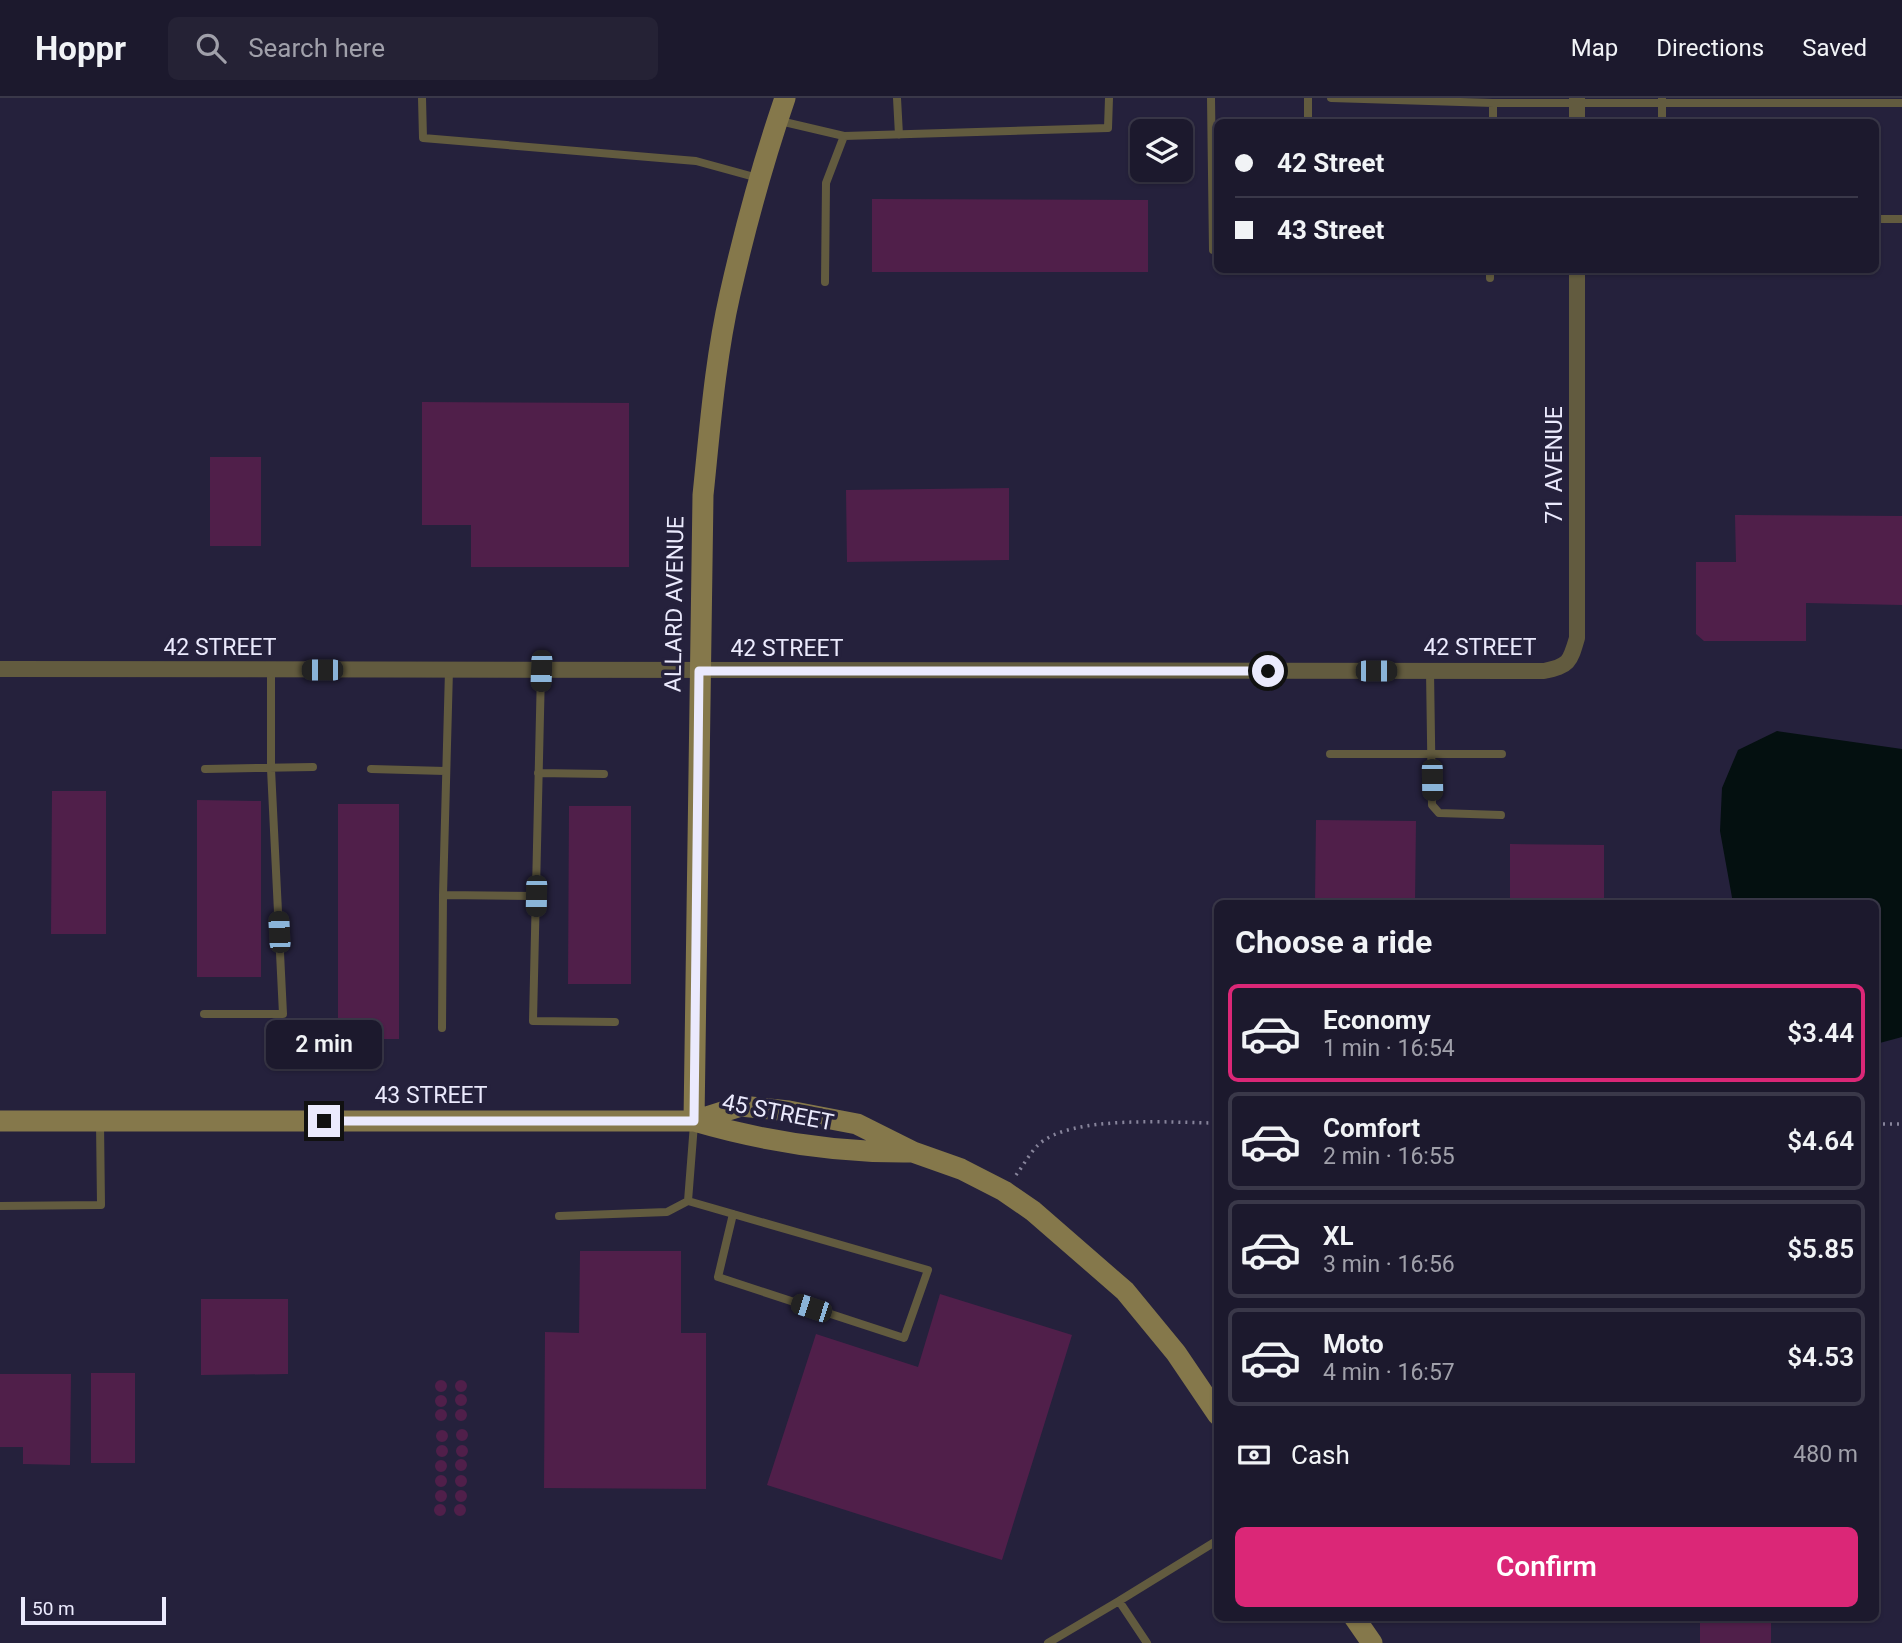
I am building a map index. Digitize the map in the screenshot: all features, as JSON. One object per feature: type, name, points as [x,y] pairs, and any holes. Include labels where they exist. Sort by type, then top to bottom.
[{"type":"main road","name":"ALLARD AVENUE","points":[[694,1121],[703,495],[713,399],[730,295],[760,178],[785,98]]},
{"type":"main road","name":"45 STREET","points":[[694,1121],[741,1106],[789,1111],[857,1124],[913,1152],[961,1169],[1004,1191],[1033,1211],[1125,1291],[1176,1353],[1214,1409]]},
{"type":"main road","name":"43 STREET","points":[[0,1121],[694,1121]]},
{"type":"main road","name":"45 STREET","points":[[694,1121],[734,1133],[820,1148],[864,1152],[913,1152]]},
{"type":"main road","points":[[1357,1621],[1372,1643]]},
{"type":"street","points":[[1577,100],[1577,119]]},
{"type":"street","name":"71 AVENUE","points":[[1571,660],[1577,638],[1577,273]]},
{"type":"street","name":"42 STREET","points":[[0,669],[1544,671],[1560,667],[1571,660]]},
{"type":"lane","points":[[422,98],[423,138],[696,161],[760,178]]},
{"type":"lane","points":[[897,98],[899,135]]},
{"type":"lane","points":[[777,120],[844,136],[1108,128],[1109,98]]},
{"type":"lane","points":[[1211,98],[1214,250]]},
{"type":"lane","points":[[1308,98],[1308,119]]},
{"type":"lane","points":[[1331,98],[1493,103],[1577,100],[1902,103]]},
{"type":"lane","points":[[1661,100],[1662,119]]},
{"type":"lane","points":[[1493,103],[1493,119]]},
{"type":"lane","points":[[825,282],[826,183],[844,136]]},
{"type":"lane","points":[[1879,219],[1902,219]]},
{"type":"lane","points":[[204,1014],[283,1014],[271,769],[271,670]]},
{"type":"lane","points":[[442,1028],[449,670]]},
{"type":"lane","points":[[541,671],[533,1021],[615,1022]]},
{"type":"lane","points":[[1430,671],[1432,806],[1439,813],[1501,815]]},
{"type":"lane","points":[[1330,754],[1502,754]]},
{"type":"lane","points":[[205,769],[313,767]]},
{"type":"lane","points":[[371,769],[445,771]]},
{"type":"lane","points":[[538,773],[604,774]]},
{"type":"lane","points":[[443,895],[536,896]]},
{"type":"lane","points":[[0,1206],[101,1205],[100,1121]]},
{"type":"lane","points":[[688,1201],[694,1121]]},
{"type":"lane","points":[[559,1216],[667,1212],[688,1201],[928,1270],[905,1338],[718,1277],[733,1214]]},
{"type":"lane","points":[[1048,1643],[1214,1542]]},
{"type":"lane","points":[[1119,1601],[1147,1643]]},
{"type":"path","points":[[1004,1191],[1039,1144],[1069,1129],[1119,1123],[1214,1123]]},
{"type":"path","points":[[1879,1124],[1902,1124]]},
{"type":"shaded area","points":[[1777,731],[1902,749],[1902,1037],[1879,1043],[1879,900],[1732,900],[1720,831],[1722,788],[1738,750]]},
{"type":"building","points":[[872,199],[1148,200],[1148,272],[872,272]]},
{"type":"building","points":[[422,402],[629,403],[629,567],[471,567],[471,525],[422,525]]},
{"type":"building","points":[[210,457],[261,457],[261,546],[210,546]]},
{"type":"building","points":[[1009,488],[1009,560],[847,562],[846,490]]},
{"type":"building","points":[[1735,515],[1902,516],[1902,605],[1806,603],[1806,641],[1704,641],[1696,634],[1696,562],[1736,562]]},
{"type":"building","points":[[52,791],[106,791],[106,934],[51,934]]},
{"type":"building","points":[[197,800],[261,801],[261,977],[197,977]]},
{"type":"building","points":[[338,804],[399,804],[399,1039],[338,1039]]},
{"type":"building","points":[[569,806],[631,806],[631,984],[568,984]]},
{"type":"building","points":[[1316,820],[1416,821],[1415,900],[1315,900]]},
{"type":"building","points":[[1510,844],[1604,845],[1604,900],[1510,900]]},
{"type":"building","points":[[580,1251],[681,1251],[681,1333],[706,1333],[706,1489],[544,1488],[545,1332],[579,1333]]},
{"type":"building","points":[[940,1294],[1072,1335],[1002,1560],[767,1485],[816,1334],[918,1367]]},
{"type":"building","points":[[201,1299],[288,1299],[288,1374],[201,1375]]},
{"type":"building","points":[[91,1373],[135,1373],[135,1463],[91,1463]]},
{"type":"building","points":[[0,1374],[71,1374],[70,1465],[23,1464],[23,1447],[0,1447]]},
{"type":"building","points":[[436,1381],[446,1381],[446,1391],[436,1391]]},
{"type":"building","points":[[456,1381],[466,1381],[466,1391],[456,1391]]},
{"type":"building","points":[[456,1395],[466,1395],[466,1405],[456,1405]]},
{"type":"building","points":[[436,1396],[446,1396],[446,1406],[436,1406]]},
{"type":"building","points":[[436,1410],[446,1410],[446,1420],[436,1420]]},
{"type":"building","points":[[456,1410],[466,1410],[466,1420],[456,1420]]},
{"type":"building","points":[[457,1430],[467,1430],[467,1440],[457,1440]]},
{"type":"building","points":[[437,1431],[447,1431],[447,1441],[437,1441]]},
{"type":"building","points":[[437,1446],[447,1446],[447,1456],[437,1456]]},
{"type":"building","points":[[457,1446],[467,1446],[467,1456],[457,1456]]},
{"type":"building","points":[[456,1460],[466,1460],[466,1470],[456,1470]]},
{"type":"building","points":[[436,1461],[446,1461],[446,1471],[436,1471]]},
{"type":"building","points":[[436,1476],[446,1476],[446,1486],[436,1486]]},
{"type":"building","points":[[456,1476],[466,1476],[466,1486],[456,1486]]},
{"type":"building","points":[[436,1491],[446,1491],[446,1501],[436,1501]]},
{"type":"building","points":[[456,1491],[466,1491],[466,1501],[456,1501]]},
{"type":"building","points":[[435,1505],[445,1505],[445,1515],[435,1515]]},
{"type":"building","points":[[455,1505],[465,1505],[465,1515],[455,1515]]},
{"type":"building","points":[[1700,1621],[1771,1621],[1771,1643],[1700,1643]]},
{"type":"route","points":[[324,1121],[694,1121],[699,671],[1268,671]]}]
